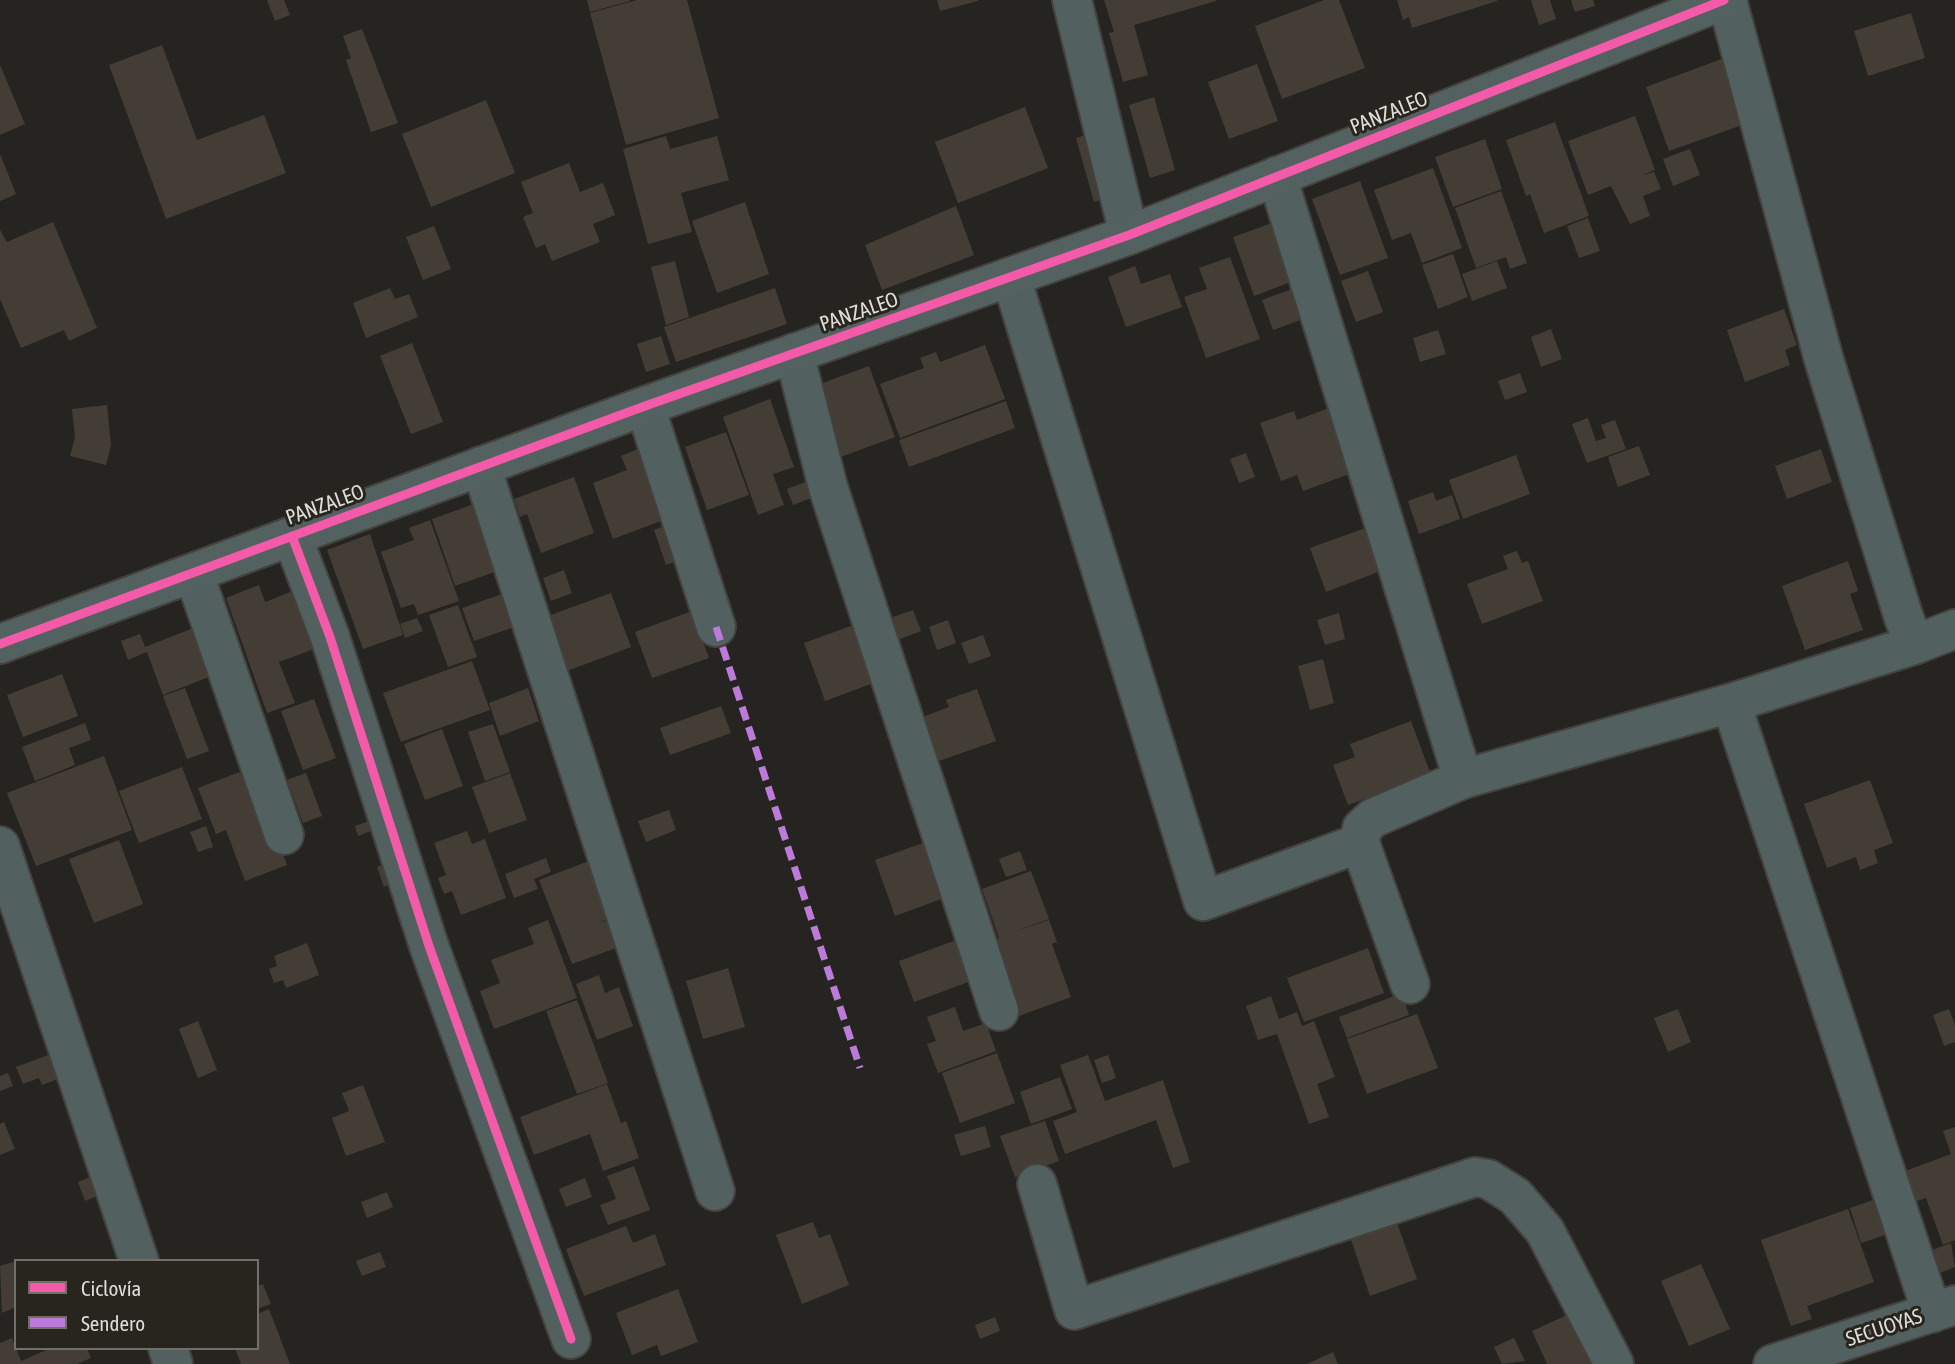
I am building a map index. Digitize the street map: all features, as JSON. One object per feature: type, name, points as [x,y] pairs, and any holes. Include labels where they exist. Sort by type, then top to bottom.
[{"type":"street","points":[[1072,0],[1129,235]]},
{"type":"street","points":[[1725,0],[1824,360],[1914,645]]},
{"type":"street","name":"PANZALEO","points":[[0,644],[645,406],[1129,235],[1725,0]]},
{"type":"street","points":[[1277,176],[1463,779]]},
{"type":"street","points":[[1011,276],[1203,901],[1360,843]]},
{"type":"street","points":[[794,353],[828,487],[999,1011]]},
{"type":"street","points":[[645,406],[716,627]]},
{"type":"street","points":[[481,466],[715,1191]]},
{"type":"street","points":[[292,536],[330,637],[429,946],[571,1339]]},
{"type":"street","points":[[194,574],[285,835]]},
{"type":"street","points":[[1410,984],[1360,843],[1362,828],[1373,818],[1463,779],[1731,703],[1914,645],[1955,629]]},
{"type":"street","points":[[1731,703],[1943,1309]]},
{"type":"street","points":[[0,846],[138,1259]]},
{"type":"street","points":[[1037,1184],[1074,1310],[1475,1177],[1488,1179],[1515,1196],[1545,1231],[1614,1364]]},
{"type":"street","name":"SECUOYAS","points":[[1773,1364],[1943,1309]]},
{"type":"building","points":[[267,0],[284,0],[290,15],[275,21]]},
{"type":"building","points":[[587,0],[630,0],[630,1],[590,12]]},
{"type":"building","points":[[637,0],[687,0],[719,118],[626,145],[590,13]]},
{"type":"building","points":[[937,0],[978,0],[978,1],[940,11]]},
{"type":"building","points":[[1104,0],[1216,1],[1134,25],[1148,75],[1123,82],[1109,33],[1114,32]]},
{"type":"building","points":[[1324,0],[1339,0],[1365,68],[1282,99],[1255,26]]},
{"type":"building","points":[[1397,0],[1497,1],[1412,28],[1409,17],[1403,20]]},
{"type":"building","points":[[1531,0],[1550,0],[1556,19],[1539,25]]},
{"type":"building","points":[[1571,0],[1593,0],[1595,6],[1575,12]]},
{"type":"building","points":[[1911,13],[1925,58],[1868,76],[1854,31]]},
{"type":"building","points":[[362,29],[398,123],[371,132],[346,60],[351,58],[343,36]]},
{"type":"building","points":[[162,45],[197,140],[264,115],[286,173],[166,219],[109,65]]},
{"type":"building","points":[[1735,54],[1759,119],[1669,151],[1646,87]]},
{"type":"building","points":[[1257,64],[1278,121],[1229,139],[1208,82]]},
{"type":"building","points":[[0,65],[25,124],[0,135]]},
{"type":"building","points":[[1154,97],[1175,170],[1150,178],[1129,105]]},
{"type":"building","points":[[486,100],[515,173],[431,207],[402,134]]},
{"type":"building","points":[[1025,107],[1048,168],[958,203],[935,142]]},
{"type":"building","points":[[1635,116],[1655,170],[1642,175],[1654,172],[1661,189],[1643,196],[1650,216],[1630,224],[1611,186],[1588,195],[1568,141]]},
{"type":"building","points":[[1555,122],[1589,216],[1544,233],[1530,194],[1526,196],[1506,140]]},
{"type":"building","points":[[1096,132],[1114,196],[1094,202],[1076,138]]},
{"type":"building","points":[[666,136],[670,149],[717,136],[729,180],[681,193],[692,232],[648,244],[623,149]]},
{"type":"building","points":[[1485,139],[1502,189],[1453,207],[1435,157]]},
{"type":"building","points":[[1690,149],[1700,175],[1673,186],[1663,159]]},
{"type":"building","points":[[0,154],[16,194],[0,201]]},
{"type":"building","points":[[569,163],[580,192],[603,183],[615,215],[593,224],[600,242],[552,261],[545,244],[536,248],[523,217],[533,213],[521,182]]},
{"type":"building","points":[[1433,168],[1462,248],[1422,263],[1411,233],[1392,240],[1374,190]]},
{"type":"building","points":[[1360,181],[1388,258],[1340,275],[1312,199]]},
{"type":"building","points":[[1501,191],[1527,263],[1510,269],[1506,257],[1476,268],[1455,208]]},
{"type":"building","points":[[745,202],[769,274],[717,293],[692,221]]},
{"type":"building","points":[[956,206],[974,255],[882,290],[865,245]]},
{"type":"building","points":[[1286,218],[1307,276],[1254,296],[1233,237]]},
{"type":"building","points":[[1588,218],[1600,251],[1579,258],[1567,226]]},
{"type":"building","points":[[53,222],[97,328],[69,341],[64,330],[21,348],[0,299],[0,230],[7,242]]},
{"type":"building","points":[[434,226],[451,269],[423,280],[406,237]]},
{"type":"building","points":[[1453,254],[1468,297],[1438,309],[1422,265]]},
{"type":"building","points":[[1230,257],[1260,339],[1206,358],[1184,297],[1207,289],[1199,268]]},
{"type":"building","points":[[675,261],[689,317],[666,325],[651,267]]},
{"type":"building","points":[[1497,261],[1507,288],[1472,301],[1462,274]]},
{"type":"building","points":[[1135,266],[1141,284],[1170,274],[1182,307],[1126,327],[1108,277]]},
{"type":"building","points":[[1368,271],[1383,312],[1356,322],[1341,281]]},
{"type":"building","points":[[1306,284],[1317,314],[1273,330],[1262,300]]},
{"type":"building","points":[[390,288],[395,299],[409,294],[418,317],[366,338],[353,303]]},
{"type":"building","points":[[775,288],[787,324],[676,362],[664,327]]},
{"type":"building","points":[[1784,309],[1797,345],[1785,350],[1790,365],[1745,382],[1727,330]]},
{"type":"building","points":[[1551,329],[1562,359],[1541,367],[1531,337]]},
{"type":"building","points":[[1438,330],[1446,354],[1420,362],[1413,338]]},
{"type":"building","points":[[661,336],[670,364],[646,372],[637,344]]},
{"type":"building","points":[[412,343],[443,422],[411,434],[380,356]]},
{"type":"building","points":[[985,345],[1005,399],[900,438],[880,384],[924,368],[920,358],[936,352],[940,362]]},
{"type":"building","points":[[869,366],[895,437],[838,458],[812,387]]},
{"type":"building","points":[[1520,373],[1527,392],[1505,400],[1498,381]]},
{"type":"building","points":[[770,399],[794,467],[773,474],[784,505],[758,515],[723,417]]},
{"type":"building","points":[[1006,401],[1015,428],[909,467],[899,440]]},
{"type":"building","points":[[107,405],[111,446],[106,465],[70,456],[75,437],[72,409]]},
{"type":"building","points":[[1332,407],[1355,472],[1303,491],[1297,475],[1281,481],[1260,423],[1294,411],[1297,420]]},
{"type":"building","points":[[1588,418],[1596,441],[1606,438],[1601,425],[1615,420],[1626,449],[1587,463],[1572,424]]},
{"type":"building","points":[[726,432],[749,495],[707,510],[685,447]]},
{"type":"building","points":[[1639,446],[1650,475],[1618,487],[1608,457]]},
{"type":"building","points":[[640,448],[666,519],[613,539],[593,483],[627,470],[621,456]]},
{"type":"building","points":[[1821,449],[1832,482],[1787,499],[1775,466]]},
{"type":"building","points":[[1246,453],[1255,477],[1239,483],[1230,459]]},
{"type":"building","points":[[1516,455],[1530,494],[1463,519],[1449,480]]},
{"type":"building","points":[[574,477],[594,533],[541,553],[527,514],[520,517],[514,499]]},
{"type":"building","points":[[808,481],[814,497],[793,505],[787,489]]},
{"type":"building","points":[[1433,492],[1436,501],[1452,495],[1460,519],[1419,534],[1408,501]]},
{"type":"building","points":[[480,502],[503,569],[455,586],[432,519]]},
{"type":"building","points":[[430,520],[459,601],[418,615],[414,604],[401,608],[381,552],[414,540],[409,528]]},
{"type":"building","points":[[667,525],[679,560],[666,565],[654,530]]},
{"type":"building","points":[[1368,527],[1383,570],[1326,592],[1310,548]]},
{"type":"building","points":[[370,534],[403,635],[363,649],[327,550]]},
{"type":"building","points":[[1517,551],[1522,563],[1528,561],[1543,601],[1482,624],[1467,584],[1508,569],[1503,556]]},
{"type":"building","points":[[1848,561],[1858,591],[1850,594],[1863,630],[1805,650],[1782,586]]},
{"type":"building","points":[[564,570],[572,593],[551,601],[543,578]]},
{"type":"building","points":[[259,585],[265,602],[306,586],[327,644],[279,662],[295,703],[267,713],[226,598]]},
{"type":"building","points":[[505,593],[517,626],[474,641],[462,608]]},
{"type":"building","points":[[611,593],[631,647],[567,671],[548,616]]},
{"type":"building","points":[[458,605],[477,657],[448,667],[429,615]]},
{"type":"building","points":[[913,610],[921,631],[895,641],[887,619]]},
{"type":"building","points":[[692,611],[709,658],[652,678],[635,632]]},
{"type":"building","points":[[1339,613],[1345,639],[1325,645],[1317,620]]},
{"type":"building","points":[[417,618],[423,631],[405,638],[400,624]]},
{"type":"building","points":[[948,620],[956,643],[937,650],[929,627]]},
{"type":"building","points":[[859,623],[879,681],[825,701],[804,643]]},
{"type":"building","points":[[191,629],[209,677],[163,695],[147,652],[128,660],[121,641],[140,634],[145,647]]},
{"type":"building","points":[[983,635],[991,656],[969,664],[961,643]]},
{"type":"building","points":[[1323,659],[1334,703],[1310,710],[1298,666]]},
{"type":"building","points":[[472,661],[490,710],[401,742],[383,693]]},
{"type":"building","points":[[62,674],[78,716],[23,737],[7,695]]},
{"type":"building","points":[[185,688],[209,751],[187,759],[163,696]]},
{"type":"building","points":[[528,688],[539,721],[500,736],[489,703]]},
{"type":"building","points":[[977,689],[996,741],[936,762],[920,718],[949,707],[946,700]]},
{"type":"building","points":[[314,699],[336,758],[303,770],[281,711]]},
{"type":"building","points":[[721,706],[731,733],[670,755],[660,728]]},
{"type":"building","points":[[1411,721],[1431,775],[1348,805],[1333,765],[1355,757],[1350,744]]},
{"type":"building","points":[[85,723],[91,740],[69,748],[75,765],[35,781],[22,747]]},
{"type":"building","points":[[493,724],[510,772],[485,781],[468,732]]},
{"type":"building","points":[[442,729],[463,786],[425,800],[404,744]]},
{"type":"building","points":[[104,756],[132,830],[36,866],[7,793]]},
{"type":"building","points":[[182,767],[202,819],[139,843],[119,791]]},
{"type":"building","points":[[250,768],[287,865],[245,881],[226,830],[216,834],[198,788]]},
{"type":"building","points":[[306,773],[322,816],[303,823],[287,780]]},
{"type":"building","points":[[510,773],[527,820],[489,833],[472,787]]},
{"type":"building","points":[[1870,780],[1893,843],[1874,850],[1878,863],[1860,870],[1856,857],[1827,868],[1804,804]]},
{"type":"building","points":[[669,810],[676,830],[646,842],[638,821]]},
{"type":"building","points":[[372,820],[376,829],[358,836],[355,826]]},
{"type":"building","points":[[206,826],[213,847],[198,852],[190,832]]},
{"type":"building","points":[[467,831],[472,844],[485,839],[506,898],[461,915],[452,891],[444,894],[438,878],[446,875],[434,843]]},
{"type":"building","points":[[119,840],[143,904],[94,923],[69,859]]},
{"type":"building","points":[[923,843],[944,898],[895,916],[875,860]]},
{"type":"building","points":[[1020,851],[1027,870],[1006,877],[999,859]]},
{"type":"building","points":[[546,858],[551,872],[534,879],[538,889],[514,898],[505,874]]},
{"type":"building","points":[[391,861],[399,881],[384,887],[377,867]]},
{"type":"building","points":[[589,861],[611,918],[599,923],[610,920],[619,947],[572,964],[539,880]]},
{"type":"building","points":[[1031,871],[1049,919],[1013,932],[1049,920],[1057,942],[1052,944],[1071,997],[1019,1016],[999,963],[994,940],[999,938],[982,889]]},
{"type":"building","points":[[548,920],[577,998],[494,1029],[480,991],[500,983],[491,960],[534,944],[528,928]]},
{"type":"building","points":[[959,939],[974,980],[914,1002],[899,961]]},
{"type":"building","points":[[307,943],[319,975],[286,988],[283,980],[274,983],[269,969],[277,966],[274,956]]},
{"type":"building","points":[[1368,948],[1384,993],[1304,1022],[1287,978]]},
{"type":"building","points":[[728,968],[745,1027],[703,1039],[686,981]]},
{"type":"building","points":[[599,975],[605,993],[619,987],[633,1026],[597,1040],[576,984]]},
{"type":"building","points":[[1402,993],[1409,1015],[1347,1038],[1339,1017]]},
{"type":"building","points":[[1271,996],[1279,1019],[1297,1012],[1302,1026],[1314,1021],[1335,1077],[1317,1084],[1329,1117],[1309,1124],[1277,1034],[1258,1040],[1246,1006]]},
{"type":"building","points":[[577,1000],[608,1083],[577,1094],[546,1011]]},
{"type":"building","points":[[955,1007],[963,1031],[986,1023],[996,1051],[938,1073],[927,1044],[936,1041],[927,1017]]},
{"type":"building","points":[[1678,1009],[1691,1042],[1668,1052],[1654,1018]]},
{"type":"building","points":[[1949,1009],[1955,1025],[1955,1042],[1944,1046],[1933,1015]]},
{"type":"building","points":[[1417,1014],[1438,1068],[1367,1094],[1347,1039]]},
{"type":"building","points":[[198,1021],[217,1070],[198,1078],[179,1029]]},
{"type":"building","points":[[997,1053],[1015,1103],[960,1123],[942,1073]]},
{"type":"building","points":[[48,1055],[58,1079],[42,1085],[39,1078],[23,1084],[16,1067]]},
{"type":"building","points":[[1088,1055],[1105,1101],[1163,1080],[1190,1162],[1173,1168],[1156,1120],[1065,1154],[1053,1121],[1077,1112],[1060,1065]]},
{"type":"building","points":[[1108,1055],[1116,1078],[1102,1083],[1094,1060]]},
{"type":"building","points":[[8,1073],[13,1086],[0,1091],[0,1076]]},
{"type":"building","points":[[1060,1077],[1072,1109],[1031,1124],[1020,1092]]},
{"type":"building","points":[[607,1084],[621,1123],[626,1121],[639,1158],[603,1171],[590,1134],[534,1155],[520,1117]]},
{"type":"building","points":[[363,1085],[385,1142],[346,1156],[332,1118],[349,1111],[342,1093]]},
{"type":"building","points":[[1045,1121],[1059,1161],[1015,1177],[1000,1136]]},
{"type":"building","points":[[4,1122],[15,1149],[0,1155],[0,1124]]},
{"type":"building","points":[[985,1126],[991,1147],[961,1156],[954,1135]]},
{"type":"building","points":[[1955,1127],[1955,1240],[1943,1245],[1926,1198],[1911,1203],[1900,1173],[1951,1154],[1943,1131]]},
{"type":"building","points":[[634,1166],[650,1210],[608,1225],[600,1205],[616,1199],[607,1176]]},
{"type":"building","points":[[90,1177],[97,1196],[85,1201],[78,1182]]},
{"type":"building","points":[[585,1178],[592,1197],[566,1207],[559,1189]]},
{"type":"building","points":[[387,1192],[393,1207],[367,1218],[361,1202]]},
{"type":"building","points":[[1879,1198],[1891,1233],[1861,1243],[1850,1208]]},
{"type":"building","points":[[1848,1209],[1874,1282],[1807,1306],[1812,1319],[1791,1326],[1761,1240]]},
{"type":"building","points":[[1396,1220],[1417,1279],[1370,1296],[1350,1237]]},
{"type":"building","points":[[813,1222],[819,1238],[830,1234],[849,1285],[802,1304],[776,1235]]},
{"type":"building","points":[[626,1226],[633,1243],[655,1234],[666,1265],[584,1296],[566,1249]]},
{"type":"building","points":[[1951,1243],[1955,1267],[1935,1275],[1927,1252]]},
{"type":"building","points":[[380,1252],[386,1267],[362,1276],[356,1261]]},
{"type":"building","points":[[14,1262],[14,1308],[2,1313],[0,1266]]},
{"type":"building","points":[[1701,1264],[1730,1329],[1689,1346],[1661,1281]]},
{"type":"building","points":[[263,1284],[271,1304],[259,1308],[259,1285]]},
{"type":"building","points":[[678,1289],[698,1342],[661,1356],[657,1345],[632,1355],[616,1313]]},
{"type":"building","points":[[269,1309],[290,1364],[241,1364],[236,1350],[259,1350],[259,1313]]},
{"type":"building","points":[[1578,1310],[1603,1364],[1547,1364],[1532,1331]]},
{"type":"building","points":[[995,1317],[1000,1331],[980,1339],[975,1325]]},
{"type":"building","points":[[12,1338],[14,1350],[17,1350],[21,1361],[46,1350],[88,1350],[91,1358],[77,1364],[0,1364],[0,1343]]},
{"type":"building","points":[[1514,1338],[1525,1361],[1502,1364],[1494,1347]]},
{"type":"building","points":[[1333,1352],[1338,1364],[1307,1364]]},
{"type":"marked path","points":[[716,627],[860,1068]]},
{"type":"cycle path","points":[[0,644],[645,406],[1129,235],[1724,0]]},
{"type":"cycle path","points":[[292,536],[330,637],[429,946],[571,1339]]}]
